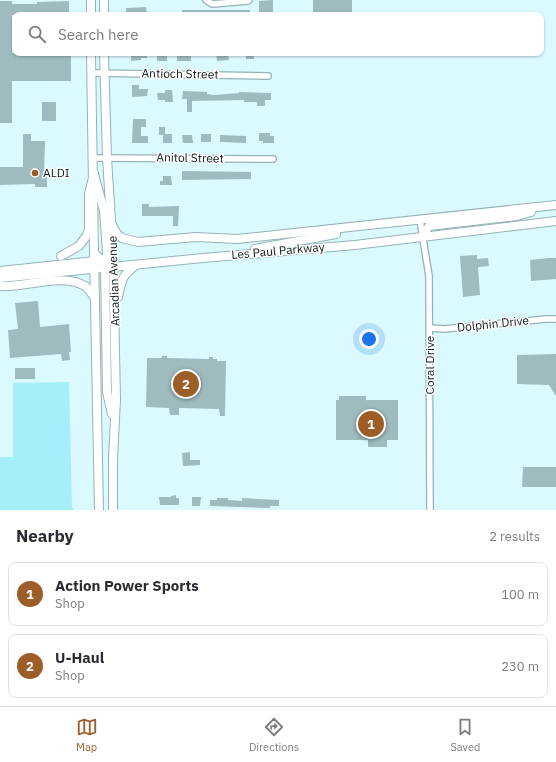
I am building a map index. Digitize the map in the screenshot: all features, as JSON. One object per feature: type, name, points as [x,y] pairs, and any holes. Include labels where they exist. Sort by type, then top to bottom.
[{"type":"main road","points":[[91,0],[91,12]]},
{"type":"main road","points":[[104,0],[104,12]]},
{"type":"main road","name":"Arcadian Avenue","points":[[91,56],[94,174],[105,261],[115,308],[116,400],[114,423],[113,510]]},
{"type":"main road","name":"Arcadian Avenue","points":[[99,510],[95,298],[105,261],[112,225],[107,158],[104,56]]},
{"type":"main road","points":[[94,158],[102,165],[104,187],[110,208]]},
{"type":"main road","points":[[61,256],[79,246],[87,235],[89,229],[89,194],[94,174]]},
{"type":"main road","points":[[94,174],[104,211],[107,392],[114,423]]},
{"type":"main road","points":[[423,236],[429,226],[517,216],[556,206]]},
{"type":"main road","name":"Les Paul Parkway","points":[[112,225],[122,238],[138,242],[196,237],[237,239],[556,206]]},
{"type":"main road","name":"Les Paul Parkway","points":[[0,278],[105,261],[136,265],[355,245],[556,221]]},
{"type":"main road","points":[[203,258],[349,232],[359,227]]},
{"type":"main road","points":[[0,271],[105,261]]},
{"type":"main road","points":[[115,308],[122,278],[136,265]]},
{"type":"main road","points":[[0,286],[60,280],[74,282],[84,286],[90,290],[95,298]]},
{"type":"street","points":[[206,0],[212,4],[249,0]]},
{"type":"street","name":"Antioch Street","points":[[92,73],[268,76]]},
{"type":"street","name":"Anitol Street","points":[[94,158],[273,159]]},
{"type":"street","name":"Coral Drive","points":[[420,220],[430,276],[430,510]]},
{"type":"street","name":"Dolphin Drive","points":[[430,328],[444,329],[556,319]]},
{"type":"shaded area","points":[[69,382],[72,507],[74,510],[0,510],[0,457],[13,457],[13,383]]},
{"type":"building","points":[[273,0],[273,12],[259,12],[259,1]]},
{"type":"building","points":[[313,0],[352,0],[352,12],[313,12]]},
{"type":"building","points":[[0,1],[12,1],[12,4],[37,4],[37,2],[69,1],[69,12],[12,12],[12,56],[71,56],[71,81],[12,81],[12,123],[0,123]]},
{"type":"building","points":[[146,7],[147,12],[126,12],[126,8]]},
{"type":"building","points":[[182,10],[250,10],[250,12],[182,12]]},
{"type":"building","points":[[131,56],[147,56],[147,58],[141,58],[141,60],[131,61]]},
{"type":"building","points":[[157,56],[167,56],[167,61],[157,61]]},
{"type":"building","points":[[177,56],[191,56],[191,61],[177,61]]},
{"type":"building","points":[[216,56],[228,56],[229,60],[217,61]]},
{"type":"building","points":[[246,56],[254,56],[254,59],[246,59]]},
{"type":"building","points":[[132,85],[139,85],[139,89],[148,89],[147,96],[132,97]]},
{"type":"building","points":[[165,90],[172,90],[173,102],[158,100],[157,93],[165,93]]},
{"type":"building","points":[[183,91],[207,92],[207,94],[214,95],[239,92],[271,93],[271,100],[265,100],[265,106],[257,106],[257,102],[244,102],[244,100],[192,101],[192,112],[187,112],[187,99],[182,99]]},
{"type":"building","points":[[42,102],[56,102],[56,121],[42,121]]},
{"type":"building","points":[[133,119],[146,119],[146,127],[141,127],[141,136],[148,136],[148,143],[132,143]]},
{"type":"building","points":[[159,127],[165,127],[165,134],[172,134],[172,143],[163,143],[163,135],[159,135]]},
{"type":"building","points":[[259,133],[270,133],[270,136],[274,136],[274,143],[263,143],[263,141],[259,141]]},
{"type":"building","points":[[23,134],[31,134],[31,141],[45,141],[44,175],[47,175],[47,187],[35,187],[35,184],[0,185],[0,167],[23,167]]},
{"type":"building","points":[[201,134],[211,134],[211,142],[201,142]]},
{"type":"building","points":[[182,135],[192,135],[193,143],[183,143]]},
{"type":"building","points":[[220,135],[246,136],[246,143],[220,142]]},
{"type":"building","points":[[182,171],[251,172],[251,179],[182,180]]},
{"type":"building","points":[[163,176],[171,176],[172,185],[160,185],[160,181],[163,181]]},
{"type":"building","points":[[142,204],[149,204],[149,207],[179,206],[178,226],[173,226],[173,216],[142,216]]},
{"type":"building","points":[[477,255],[477,259],[488,258],[489,266],[478,267],[480,295],[463,297],[460,256]]},
{"type":"building","points":[[556,258],[556,279],[531,281],[530,260]]},
{"type":"building","points":[[38,301],[40,327],[69,324],[71,352],[69,352],[70,360],[62,361],[61,354],[10,358],[8,330],[18,329],[15,303]]},
{"type":"building","points":[[556,354],[556,396],[549,385],[517,384],[517,355]]},
{"type":"building","points":[[162,356],[167,356],[167,358],[209,359],[209,357],[213,357],[213,359],[217,359],[217,361],[226,361],[225,416],[220,416],[219,409],[179,408],[179,415],[170,415],[169,408],[146,407],[147,358],[162,358]]},
{"type":"building","points":[[15,368],[35,368],[35,379],[15,379]]},
{"type":"building","points":[[339,396],[366,396],[366,400],[398,400],[398,440],[387,440],[387,447],[368,447],[368,440],[336,440],[336,400],[339,400]]},
{"type":"building","points":[[190,452],[190,460],[200,460],[200,465],[183,466],[182,453]]},
{"type":"building","points":[[523,467],[556,467],[556,487],[522,487]]},
{"type":"building","points":[[176,495],[176,498],[179,498],[179,505],[160,505],[159,497],[171,497]]},
{"type":"building","points":[[192,497],[201,497],[200,506],[192,506]]},
{"type":"building","points":[[217,498],[228,498],[228,500],[242,501],[242,498],[279,500],[279,506],[270,506],[270,508],[210,506],[210,500],[217,500]]},
{"type":"place","name":"ALDI","points":[[35,173]]},
{"type":"place","name":"U-Haul","points":[[186,384]]},
{"type":"place","name":"Action Power Sports","points":[[371,424]]}]
